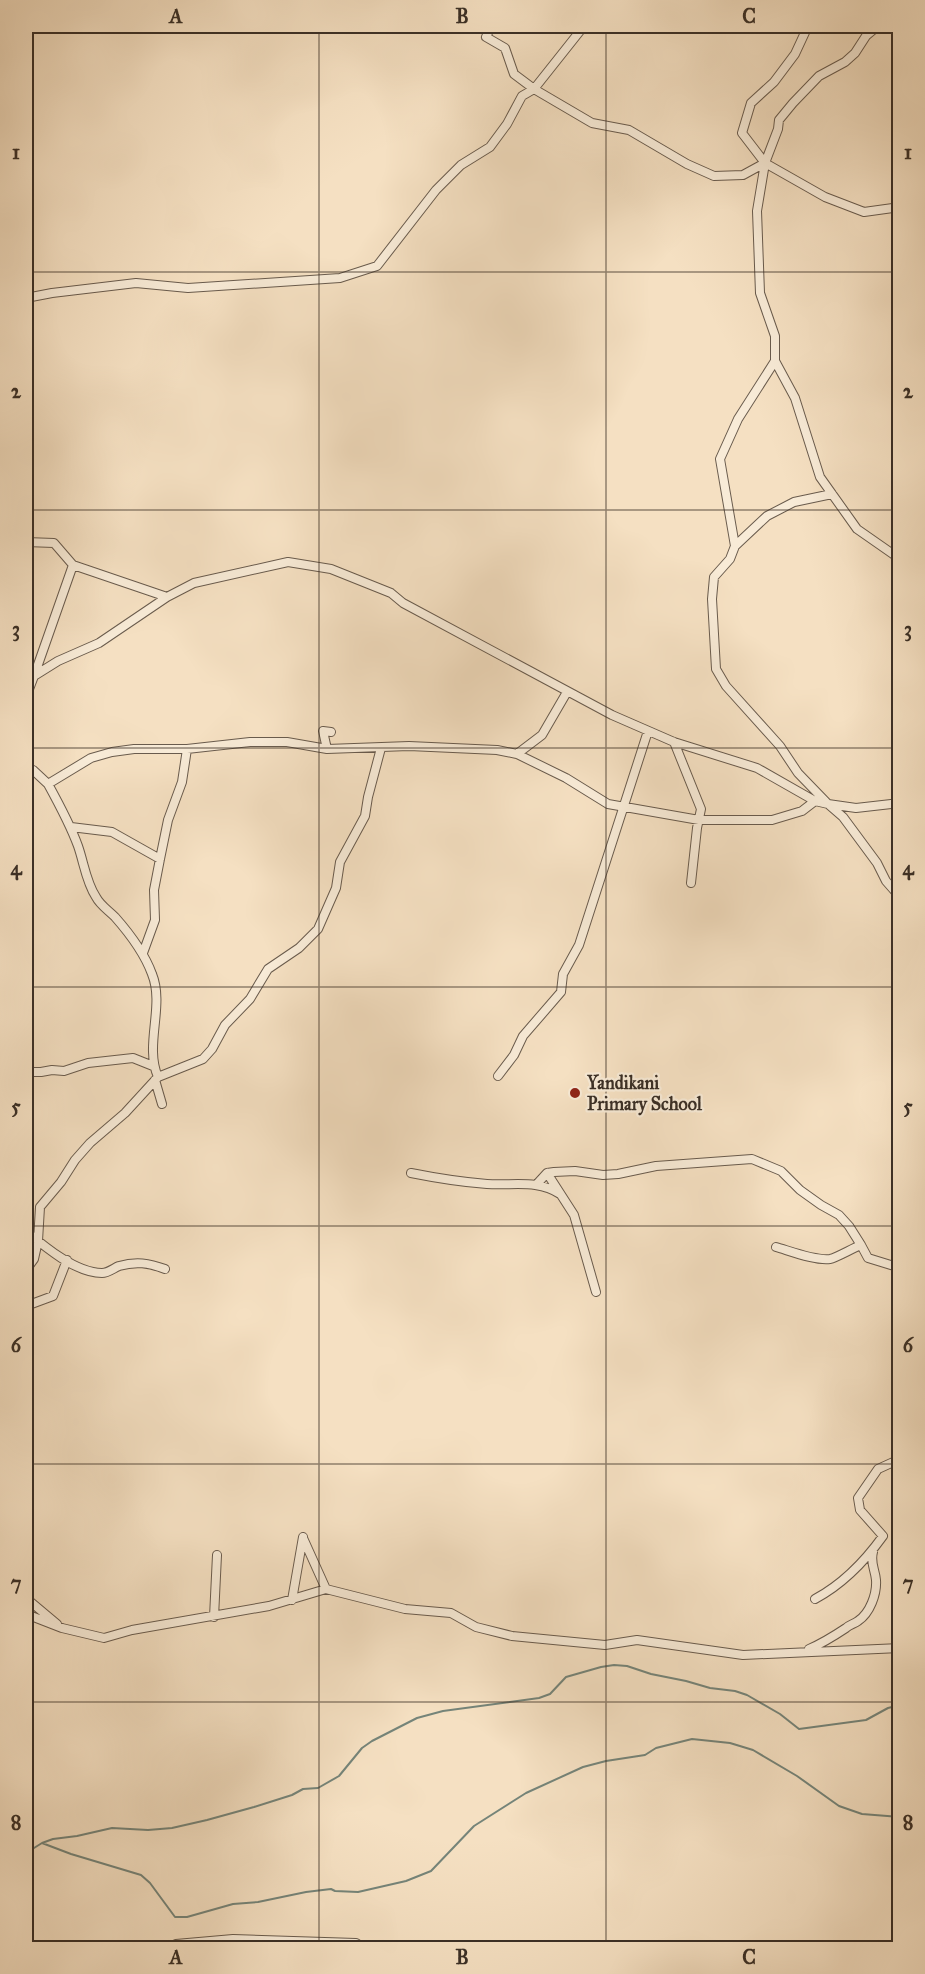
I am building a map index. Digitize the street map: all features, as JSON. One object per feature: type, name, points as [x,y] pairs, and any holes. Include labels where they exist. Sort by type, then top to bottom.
[{"type":"street","points":[[491,26],[486,37],[505,48],[514,74],[534,89],[592,123],[629,130],[687,164],[714,176],[743,175],[765,163]]},
{"type":"street","points":[[26,298],[136,283],[188,288],[340,278],[377,267],[436,190],[461,165],[490,147],[507,124],[522,96],[534,89],[584,26]]},
{"type":"street","points":[[808,26],[795,54],[774,82],[751,103],[742,133],[765,163],[825,197],[864,212],[900,207]]},
{"type":"street","points":[[735,546],[720,459],[738,419],[774,361],[775,336],[760,293],[757,211],[765,163],[778,129],[779,120],[793,103],[819,76],[850,58],[866,36],[878,26]]},
{"type":"street","points":[[774,361],[795,398],[820,477],[857,528],[900,559]]},
{"type":"street","points":[[832,494],[794,502],[767,516],[735,546],[730,559],[714,577],[712,599],[716,669],[726,686],[780,746],[798,773],[843,817],[877,863],[886,881],[900,897]]},
{"type":"street","points":[[26,542],[54,543],[73,565],[168,597]]},
{"type":"street","points":[[34,676],[58,661],[99,643],[168,597],[194,583],[288,562],[331,569],[391,593],[403,603],[567,692],[674,742],[757,768],[815,801],[856,808],[900,803]]},
{"type":"street","points":[[26,697],[73,565]]},
{"type":"street","points":[[517,754],[542,735],[567,692]]},
{"type":"street","points":[[327,749],[323,731],[331,732]]},
{"type":"street","points":[[498,1076],[514,1055],[523,1036],[561,992],[563,974],[579,945],[648,731]]},
{"type":"street","points":[[48,784],[91,758],[112,752],[134,749],[187,749],[250,742],[287,742],[327,749],[409,746],[497,750],[517,754],[566,778],[608,804],[699,820],[772,820],[802,811],[815,801]]},
{"type":"street","points":[[674,742],[701,809],[691,883]]},
{"type":"street","points":[[26,1270],[34,1259],[38,1241],[40,1207],[61,1182],[75,1160],[90,1143],[125,1113],[156,1079],[203,1059],[212,1049],[225,1025],[250,999],[268,969],[299,948],[318,929],[336,888],[340,862],[365,816],[381,748]]},
{"type":"street","points":[[143,953],[155,920],[154,890],[168,820],[182,782],[187,749]]},
{"type":"street","points":[[26,767],[33,770],[48,784],[70,827],[84,862],[89,886],[98,901],[128,932],[143,953],[153,976],[156,1001],[153,1066],[162,1104]]},
{"type":"street","points":[[70,827],[112,832],[160,859]]},
{"type":"street","points":[[26,1072],[64,1071],[88,1063],[133,1058],[153,1066]]},
{"type":"street","points":[[536,1185],[547,1173],[575,1171],[603,1175],[618,1174],[656,1166],[752,1159],[781,1171],[800,1190],[839,1215],[849,1226],[868,1258],[898,1268]]},
{"type":"street","points":[[411,1173],[456,1181],[536,1185],[550,1187],[560,1194]]},
{"type":"street","points":[[547,1173],[574,1215],[596,1292]]},
{"type":"street","points":[[26,1231],[44,1244],[54,1255],[87,1270],[104,1273],[119,1266],[137,1262],[150,1263],[165,1269]]},
{"type":"street","points":[[777,1247],[817,1258],[831,1259],[846,1250],[861,1245]]},
{"type":"street","points":[[26,1306],[53,1296],[67,1260]]},
{"type":"street","points":[[815,1599],[833,1589],[883,1536],[860,1510],[858,1498],[878,1469],[900,1459]]},
{"type":"street","points":[[292,1600],[303,1537],[326,1589]]},
{"type":"street","points":[[804,1651],[834,1638],[847,1627],[858,1622],[866,1613],[874,1597],[876,1580],[871,1560],[874,1548]]},
{"type":"street","points":[[214,1617],[217,1555]]},
{"type":"street","points":[[26,1614],[62,1628],[104,1638],[132,1630],[214,1617],[292,1600],[326,1589],[405,1609],[451,1613],[476,1627],[512,1636],[605,1645],[637,1640],[743,1655],[900,1648]]},
{"type":"street","points":[[26,1598],[62,1628]]},
{"type":"street","points":[[177,1944],[233,1940],[356,1942],[364,1948]]},
{"type":"waterway","points":[[26,1853],[53,1839],[112,1828],[148,1830],[172,1828],[254,1807],[292,1795],[303,1789],[318,1788],[339,1776],[362,1748],[417,1718],[443,1711],[539,1698],[550,1694],[566,1677],[601,1667],[627,1666],[710,1688],[735,1691],[747,1695],[780,1714],[799,1729],[866,1720],[888,1708],[900,1705]]},
{"type":"waterway","points":[[42,1843],[141,1875],[150,1883],[175,1917],[187,1917],[233,1904],[258,1902],[306,1892],[331,1889],[358,1892],[406,1881],[431,1871],[474,1826],[526,1793],[583,1767],[645,1755],[656,1748],[692,1739],[730,1743],[753,1750],[797,1776],[839,1806],[862,1814],[900,1817]]},
{"type":"place","name":"Yandikani Primary School","points":[[575,1093]]}]
